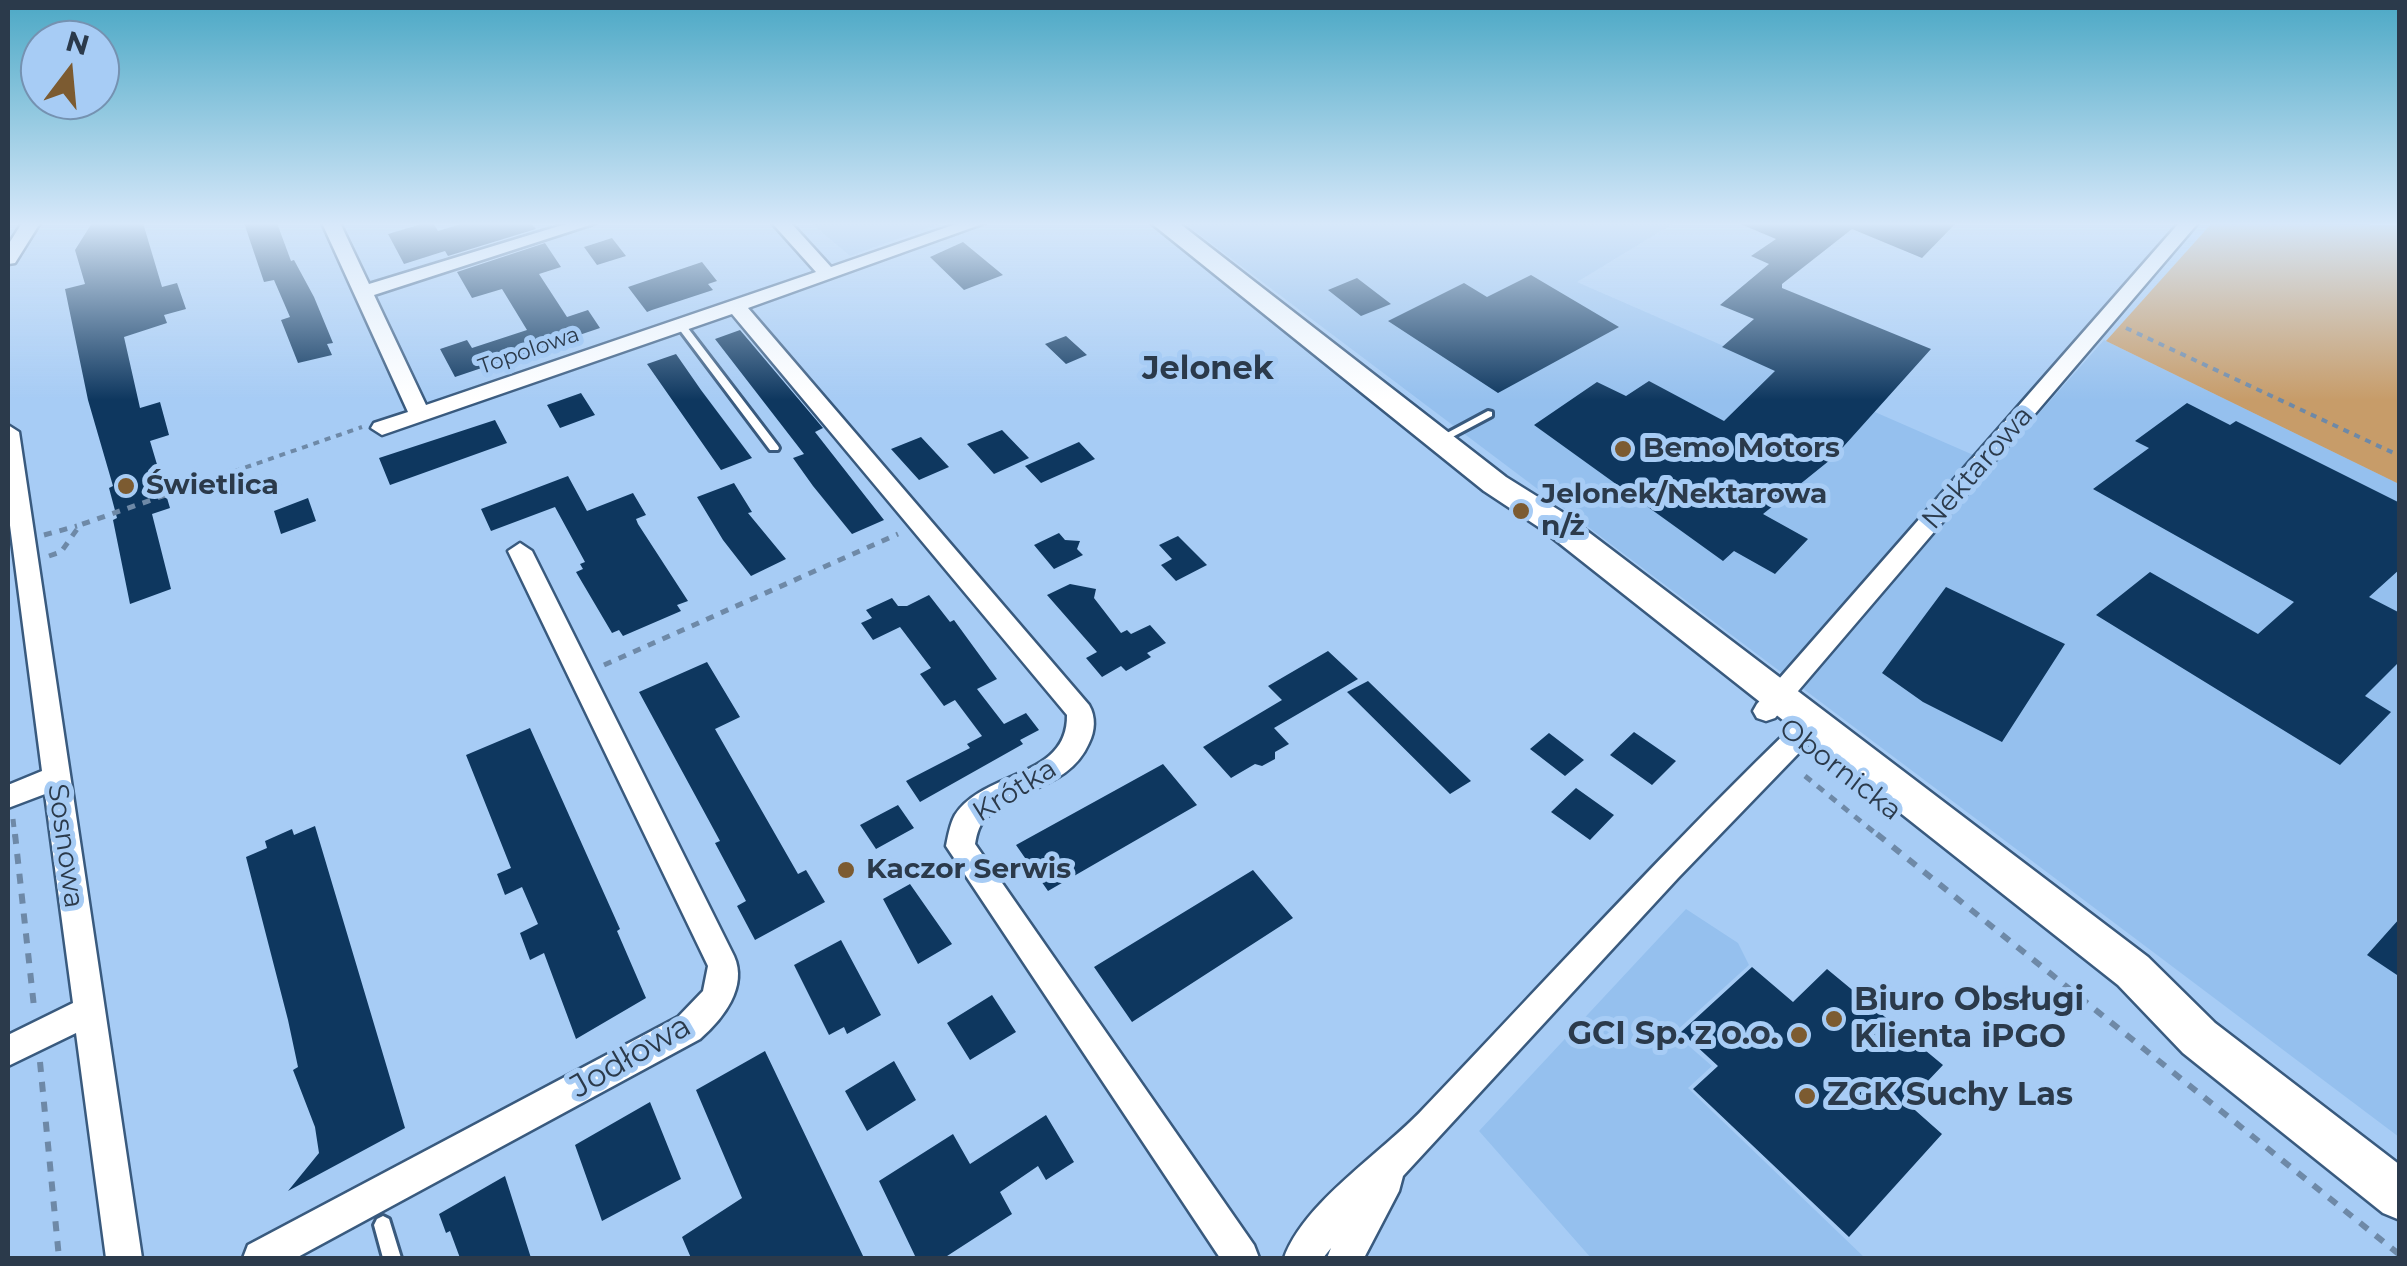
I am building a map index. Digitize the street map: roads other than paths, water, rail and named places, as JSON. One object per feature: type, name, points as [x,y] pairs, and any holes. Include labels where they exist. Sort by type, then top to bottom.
[{"type":"main road","name":"Obornicka","points":[[1238,282],[1495,484],[1562,550],[1772,704],[1805,745],[2113,986],[2200,1038],[2400,1196]]},
{"type":"street","points":[[359,282],[420,415]]},
{"type":"street","points":[[364,292],[396,282]]},
{"type":"street","name":"Topolowa","points":[[382,428],[802,282]]},
{"type":"street","name":"Nektarowa","points":[[1772,704],[2138,282]]},
{"type":"street","name":"Krótka","points":[[736,306],[1080,712],[1080,738],[1063,762],[972,810],[961,828],[960,846],[1241,1258]]},
{"type":"street","name":"Sosnowa","points":[[8,432],[15,544],[55,778],[124,1258]]},
{"type":"street","name":"Jodłowa","points":[[261,1258],[688,1028],[710,1011],[723,987],[722,966],[520,551]]},
{"type":"street","points":[[1302,1258],[1324,1225],[1394,1166],[1698,834],[1805,745]]},
{"type":"street","points":[[8,797],[55,778]]},
{"type":"street","points":[[8,1051],[89,1012]]},
{"type":"street","points":[[1344,1258],[1394,1166]]},
{"type":"lane","points":[[681,325],[774,448]]},
{"type":"lane","points":[[1439,440],[1488,414]]},
{"type":"lane","points":[[383,1225],[392,1258]]},
{"type":"place","name":"Bemo Motors","points":[[1623,449]]},
{"type":"place","name":"Świetlica","points":[[126,486]]},
{"type":"place","name":"Jelonek/Nektarowa n/ż","points":[[1521,511]]},
{"type":"place","name":"Kaczor Serwis","points":[[846,870]]},
{"type":"place","name":"Biuro Obsługi Klienta iPGO","points":[[1834,1019]]},
{"type":"place","name":"GCI Sp. z o.o.","points":[[1799,1035]]},
{"type":"place","name":"ZGK Suchy Las","points":[[1807,1096]]},
{"type":"district","name":"Jelonek","points":[[1208,370]]}]
